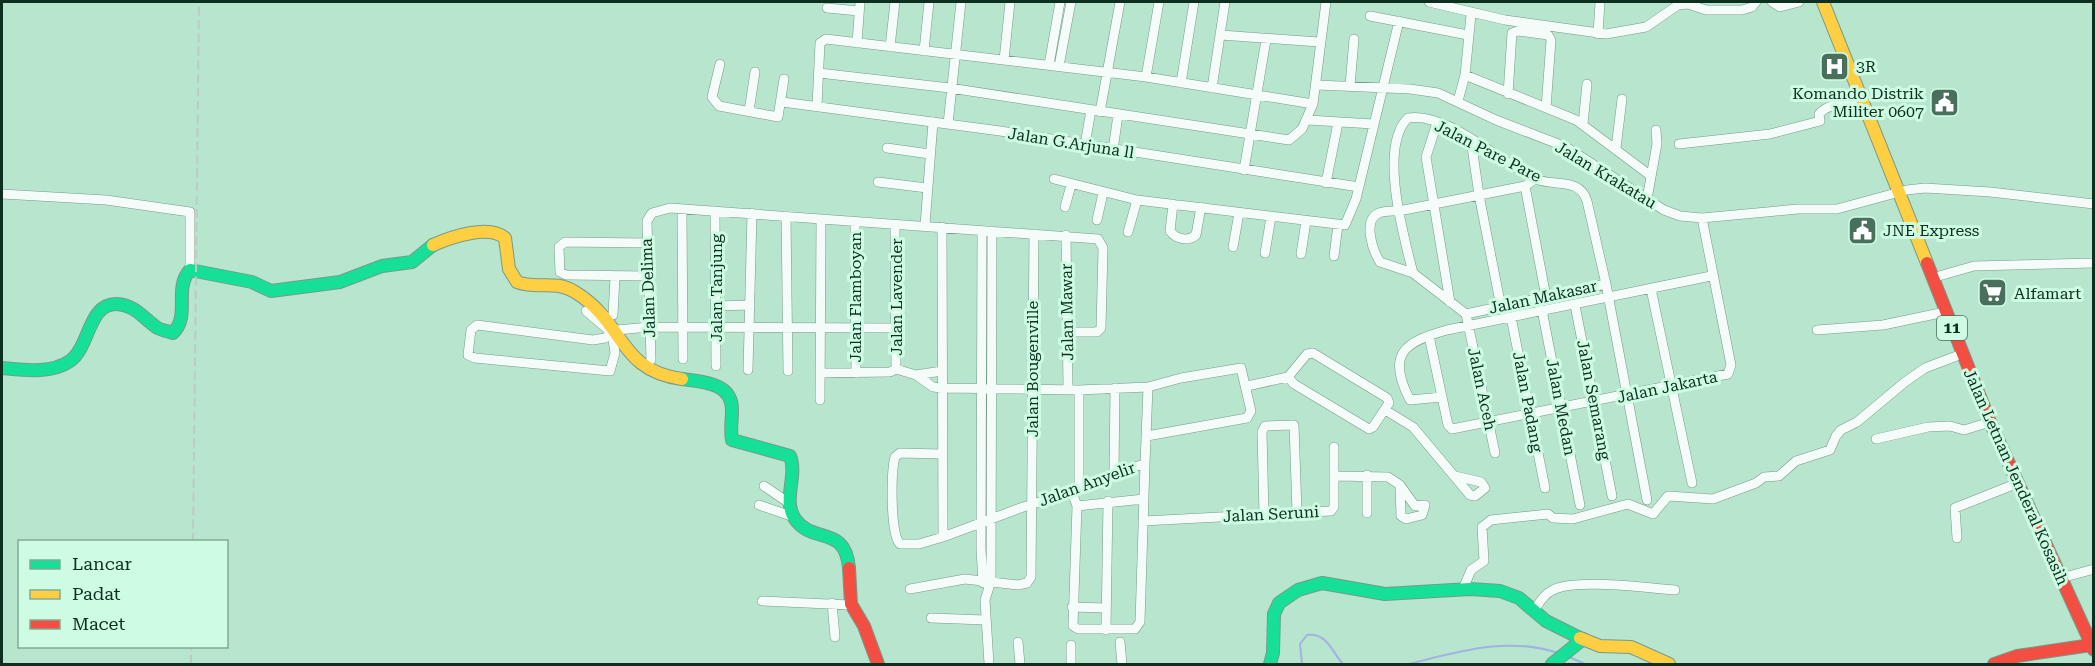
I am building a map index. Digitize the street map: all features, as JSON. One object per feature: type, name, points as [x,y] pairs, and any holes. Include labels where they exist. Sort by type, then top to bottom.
[{"type":"main road","name":"Jalan Letnan Jenderal Kosasih","points":[[1822,2],[1990,422],[2092,648]]},
{"type":"main road","points":[[2,368],[44,369],[69,362],[80,352],[96,311],[103,306],[133,307],[156,328],[173,333],[182,324],[183,281],[190,270],[252,282],[268,290],[330,283],[382,266],[414,261],[437,242],[492,231],[505,238],[510,272],[516,281],[526,284],[546,283],[562,286],[603,314],[628,354],[651,372],[726,391],[732,402],[732,440],[790,456],[793,465],[789,503],[794,517],[807,530],[838,540],[844,548],[849,570],[850,605],[861,618],[878,664]]},
{"type":"main road","points":[[1270,664],[1276,608],[1284,598],[1306,586],[1322,583],[1385,594],[1463,589],[1500,591],[1519,598],[1552,626],[1580,645],[1631,647],[1669,664]]},
{"type":"main road","points":[[1561,662],[1580,645]]},
{"type":"main road","points":[[1994,664],[2018,656],[2092,648]]},
{"type":"street","points":[[890,47],[895,2]]},
{"type":"street","points":[[924,51],[928,2]]},
{"type":"street","points":[[948,124],[950,88],[962,2]]},
{"type":"street","points":[[1004,60],[1010,2]]},
{"type":"street","points":[[1085,145],[1107,72],[1120,2]]},
{"type":"street","points":[[1146,77],[1159,2]]},
{"type":"street","points":[[1181,83],[1194,2]]},
{"type":"street","points":[[1212,88],[1225,2]]},
{"type":"street","points":[[819,73],[950,88],[1288,140],[1296,136],[1308,120],[1313,104],[1317,85],[1319,42],[1326,2]]},
{"type":"street","points":[[1428,2],[1505,20],[1598,34],[1616,34],[1646,27],[1678,5],[1688,4],[1707,10],[1742,10],[1752,7],[1754,2]]},
{"type":"street","points":[[1598,34],[1600,2]]},
{"type":"street","points":[[1772,2],[1780,7],[1799,2]]},
{"type":"street","points":[[1049,65],[1060,3],[1070,3],[1059,66]]},
{"type":"street","points":[[827,8],[859,6],[856,43]]},
{"type":"street","points":[[1458,101],[1465,75],[1471,15]]},
{"type":"street","points":[[1370,16],[1468,35]]},
{"type":"street","points":[[1054,179],[1137,200],[1338,225],[1347,223],[1359,188],[1381,88],[1399,21]]},
{"type":"street","points":[[1508,94],[1512,33],[1518,31],[1548,34],[1551,40],[1546,108]]},
{"type":"street","points":[[1221,35],[1319,42]]},
{"type":"street","points":[[1350,86],[1354,39]]},
{"type":"street","points":[[817,106],[822,40],[1146,77],[1313,104]]},
{"type":"street","points":[[1244,170],[1266,40]]},
{"type":"street","points":[[720,64],[713,101],[719,106],[778,117],[784,79]]},
{"type":"street","points":[[748,111],[755,72]]},
{"type":"street","points":[[1465,75],[1583,124],[1651,176]]},
{"type":"street","points":[[1583,124],[1587,84]]},
{"type":"street","name":"Jalan Krakatau","points":[[1317,85],[1429,90],[1458,101],[1496,120],[1566,147],[1673,214],[1702,218],[1798,209],[1837,209],[1924,188],[1990,192],[2094,204]]},
{"type":"street","points":[[1616,148],[1622,99]]},
{"type":"street","name":"Jalan G.Arjuna ll","points":[[782,102],[948,124],[1359,188]]},
{"type":"street","points":[[1679,144],[1780,132],[1820,121],[1821,110],[1843,103],[1863,102]]},
{"type":"street","points":[[1113,150],[1118,115]]},
{"type":"street","name":"Jalan Pare Pare","points":[[1399,211],[1393,164],[1405,120],[1414,117],[1437,123],[1535,179],[1566,183],[1585,194],[1606,284]]},
{"type":"street","points":[[1308,120],[1373,124]]},
{"type":"street","points":[[925,225],[933,122]]},
{"type":"street","points":[[1326,183],[1338,123]]},
{"type":"street","points":[[1437,123],[1426,157],[1450,302]]},
{"type":"street","points":[[1647,199],[1657,144],[1656,130]]},
{"type":"street","points":[[1470,140],[1501,307]]},
{"type":"street","points":[[887,148],[930,154]]},
{"type":"street","points":[[1399,211],[1413,273],[1383,264],[1374,247],[1371,231],[1372,219],[1382,212],[1399,211],[1525,186],[1535,179]]},
{"type":"street","points":[[878,182],[927,188]]},
{"type":"street","points":[[1065,207],[1071,184]]},
{"type":"street","points":[[1525,186],[1546,297]]},
{"type":"street","points":[[1097,220],[1103,192]]},
{"type":"street","points":[[2,194],[106,200],[190,212],[190,270]]},
{"type":"street","points":[[1128,232],[1137,200]]},
{"type":"street","points":[[1173,204],[1170,231],[1175,237],[1185,239],[1196,236],[1201,207]]},
{"type":"street","name":"Jalan Delima","points":[[651,360],[647,221],[652,213],[662,209],[682,210]]},
{"type":"street","points":[[683,358],[682,210],[752,213],[895,225],[925,225],[1098,239],[1103,248],[1101,328],[1097,332],[1068,332]]},
{"type":"street","name":"Jalan Tanjung","points":[[715,211],[716,366]]},
{"type":"street","points":[[748,370],[752,213]]},
{"type":"street","points":[[1233,247],[1239,213]]},
{"type":"street","points":[[786,216],[788,371]]},
{"type":"street","points":[[1265,253],[1271,217]]},
{"type":"street","name":"Jalan Jakarta","points":[[1442,397],[1450,428],[1489,423],[1724,375],[1731,370],[1711,276],[1702,218]]},
{"type":"street","points":[[820,400],[821,220]]},
{"type":"street","points":[[1301,254],[1306,221]]},
{"type":"street","name":"Jalan Flamboyan","points":[[855,222],[855,373]]},
{"type":"street","name":"Jalan Lavender","points":[[895,225],[896,369]]},
{"type":"street","points":[[1334,256],[1338,225]]},
{"type":"street","points":[[942,227],[941,454],[944,537]]},
{"type":"street","points":[[982,231],[988,334],[986,620],[989,664]]},
{"type":"street","points":[[987,289],[992,231]]},
{"type":"street","name":"Jalan Bougenville","points":[[986,580],[1018,585],[1030,580],[1034,234]]},
{"type":"street","name":"Jalan Mawar","points":[[1066,236],[1068,389]]},
{"type":"street","points":[[647,243],[566,242],[560,245],[558,267],[562,273],[615,277],[647,276]]},
{"type":"street","points":[[1932,278],[1974,266],[2094,263]]},
{"type":"street","name":"Jalan Makasar","points":[[1413,273],[1466,314],[1469,326]]},
{"type":"street","name":"Jalan Makasar","points":[[1442,397],[1410,400],[1399,369],[1399,359],[1403,350],[1429,336],[1469,326],[1711,276]]},
{"type":"street","points":[[613,315],[615,277]]},
{"type":"street","name":"Jalan Makasar","points":[[1466,314],[1606,284],[1608,298]]},
{"type":"street","points":[[1651,289],[1692,483]]},
{"type":"street","points":[[1608,298],[1647,500]]},
{"type":"street","points":[[716,306],[750,305]]},
{"type":"street","name":"Jalan Semarang","points":[[1575,305],[1612,496]]},
{"type":"street","name":"Jalan Medan","points":[[1542,310],[1580,504]]},
{"type":"street","points":[[586,311],[615,331]]},
{"type":"street","points":[[1817,330],[1883,325],[1945,312]]},
{"type":"street","name":"Jalan Padang","points":[[1511,317],[1545,488]]},
{"type":"street","points":[[615,331],[615,352],[612,368],[608,372],[475,358],[468,355],[471,330],[477,325],[593,340],[605,338],[615,331],[649,327],[895,328]]},
{"type":"street","name":"Jalan Aceh","points":[[1469,326],[1495,453]]},
{"type":"street","points":[[1429,336],[1442,397]]},
{"type":"street","points":[[1247,386],[1288,377],[1307,354],[1313,352],[1387,398],[1389,404],[1369,429],[1294,384],[1288,377]]},
{"type":"street","points":[[1463,589],[1472,570],[1484,561],[1482,527],[1491,520],[1537,514],[1573,519],[1628,504],[1653,514],[1668,496],[1721,497],[1756,483],[1764,477],[1779,476],[1796,461],[1830,450],[1841,430],[1857,422],[1905,382],[1925,368],[1962,354]]},
{"type":"street","points":[[820,373],[890,372],[896,369],[916,375],[933,387],[1032,387],[1079,390],[1148,387],[1238,367],[1243,371],[1251,411],[1247,418],[1147,436]]},
{"type":"street","points":[[916,375],[942,371]]},
{"type":"street","name":"Jalan Anyelir","points":[[941,454],[900,453],[896,455],[894,520],[896,539],[900,544],[918,544],[944,537],[1031,504],[1075,497],[1114,473],[1145,471],[1148,387]]},
{"type":"street","points":[[1114,473],[1115,388]]},
{"type":"street","points":[[1079,390],[1072,607],[1074,627],[1132,630],[1139,626],[1145,471]]},
{"type":"street","points":[[1385,410],[1413,427],[1455,476]]},
{"type":"street","points":[[1876,439],[1924,428],[1950,426],[1964,430],[1990,422]]},
{"type":"street","points":[[1264,514],[1262,432],[1265,426],[1273,424],[1294,425],[1297,512]]},
{"type":"street","points":[[1334,447],[1334,476],[1382,475],[1400,485]]},
{"type":"street","points":[[1366,513],[1367,475]]},
{"type":"street","name":"Jalan Seruni","points":[[1143,521],[1333,510],[1334,476]]},
{"type":"street","points":[[1957,538],[1955,508],[2018,483]]},
{"type":"street","points":[[764,486],[789,503]]},
{"type":"street","points":[[1075,497],[1108,501],[1144,499]]},
{"type":"street","points":[[1106,630],[1108,501]]},
{"type":"street","points":[[759,505],[794,517]]},
{"type":"street","points":[[2061,578],[2094,569]]},
{"type":"street","points":[[909,589],[965,579],[986,580]]},
{"type":"street","points":[[1534,611],[1545,595],[1558,587],[1592,585],[1675,590]]},
{"type":"street","points":[[762,601],[785,601],[807,605],[832,603],[850,605]]},
{"type":"street","points":[[832,603],[835,637]]},
{"type":"street","points":[[1072,607],[1106,608]]},
{"type":"street","points":[[931,618],[986,620]]},
{"type":"street","points":[[1018,642],[1020,664]]},
{"type":"street","points":[[1120,642],[1122,664]]},
{"type":"street","points":[[1071,645],[1071,664]]},
{"type":"waterway","points":[[1302,664],[1300,644],[1307,635],[1314,635],[1324,640],[1343,664]]},
{"type":"waterway","points":[[1409,664],[1464,651],[1502,646],[1539,648],[1558,653]]},
{"type":"waterway","points":[[1569,657],[1585,664]]},
{"type":"railway","points":[[193,540],[199,2]]},
{"type":"railway","points":[[191,648],[191,664]]},
{"type":"traffic: fast","points":[[2,368],[46,369],[70,361],[82,346],[95,318],[107,306],[117,304],[129,307],[158,328],[173,333],[181,318],[183,285],[190,270],[252,282],[271,291],[340,282],[382,266],[412,262],[433,245]]},
{"type":"traffic: fast","points":[[682,379],[708,383],[722,389],[728,395],[732,411],[732,440],[790,456],[792,464],[791,512],[802,527],[835,540],[841,545],[849,568]]},
{"type":"traffic: fast","points":[[1270,664],[1273,653],[1274,614],[1279,603],[1298,590],[1322,583],[1385,594],[1470,589],[1500,591],[1519,598],[1546,621],[1580,638]]},
{"type":"traffic: fast","points":[[1552,664],[1583,639]]},
{"type":"traffic: slow","points":[[1823,2],[1927,263]]},
{"type":"traffic: slow","points":[[433,245],[470,233],[498,234],[505,238],[509,269],[517,282],[560,286],[575,292],[592,304],[633,356],[645,366],[661,374],[682,379]]},
{"type":"traffic: slow","points":[[1580,638],[1600,646],[1631,647],[1669,664]]},
{"type":"traffic: jam","points":[[1927,263],[1990,422],[2094,650]]},
{"type":"traffic: jam","points":[[849,568],[851,604],[864,626],[878,664]]},
{"type":"traffic: jam","points":[[1994,664],[2017,656],[2091,645]]},
{"type":"place","name":"3R","points":[[1835,66]]},
{"type":"place","name":"Komando Distrik Militer 0607","points":[[1945,102]]},
{"type":"place","name":"JNE Express","points":[[1862,230]]},
{"type":"place","name":"Alfamart","points":[[1993,293]]}]
